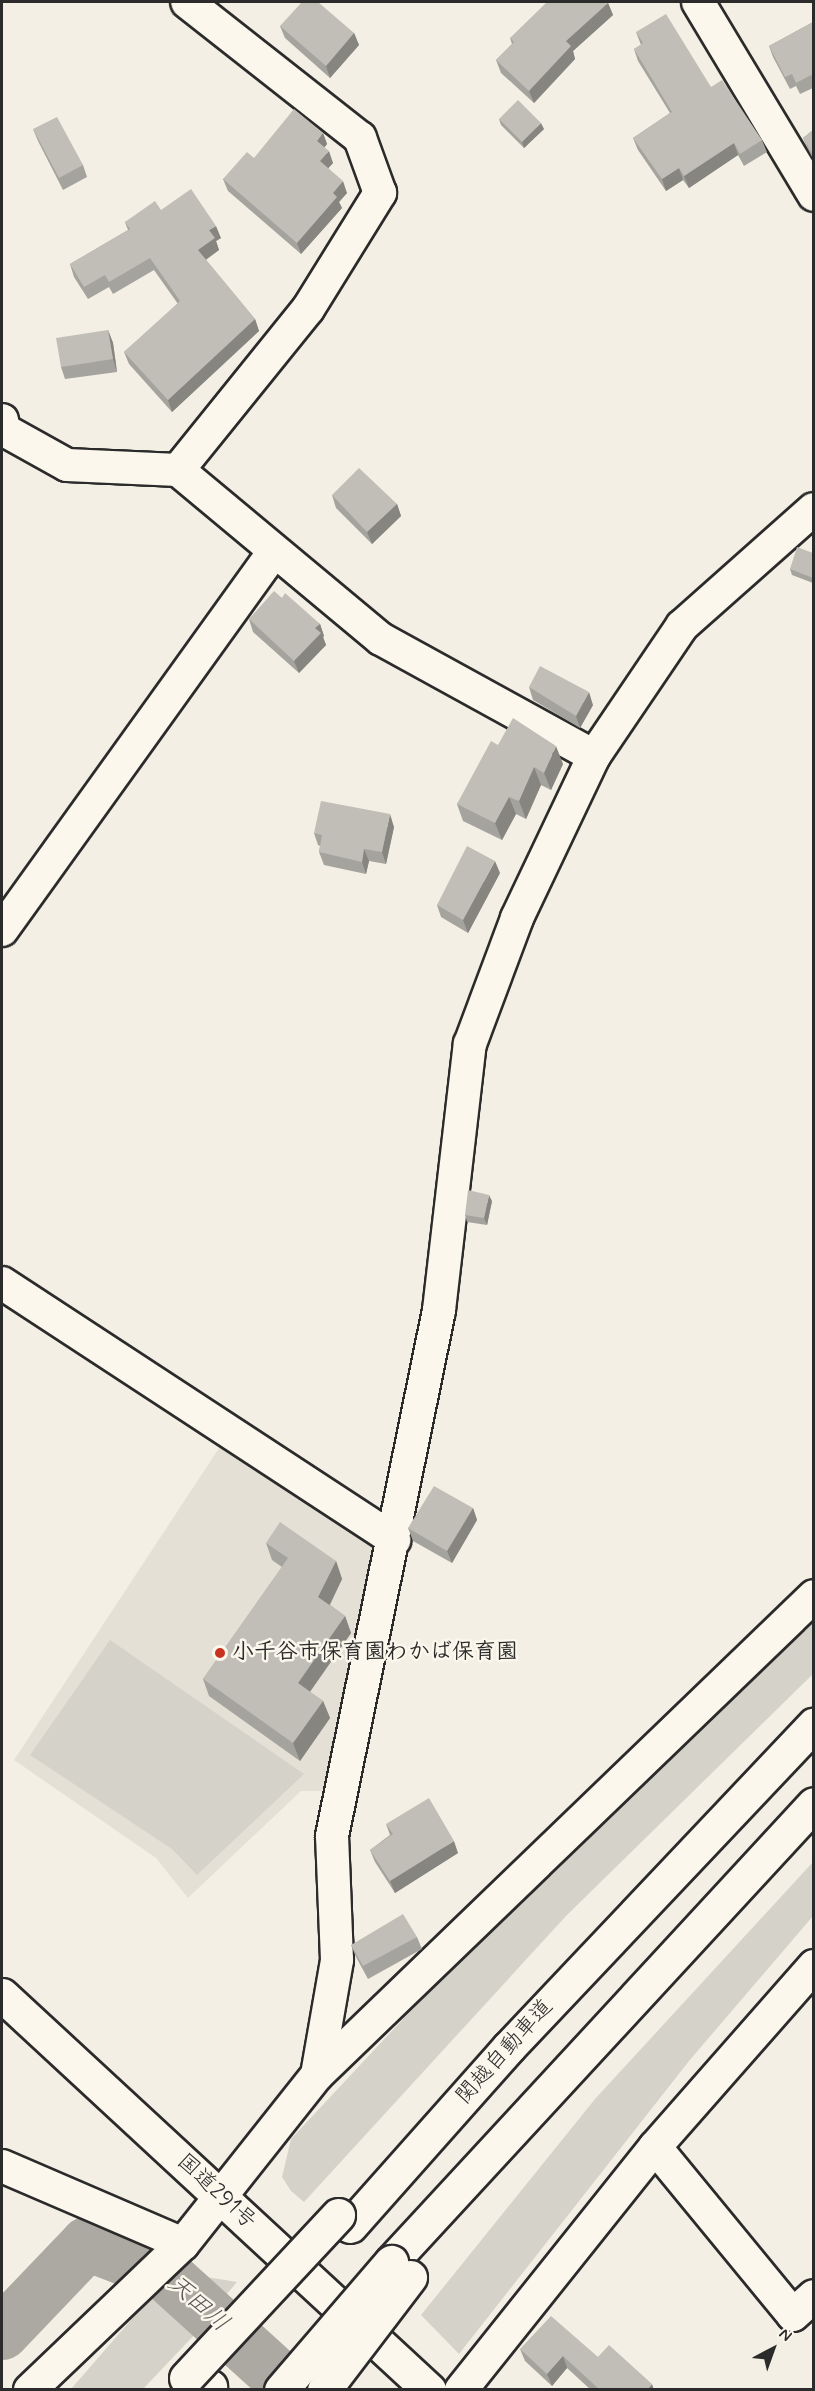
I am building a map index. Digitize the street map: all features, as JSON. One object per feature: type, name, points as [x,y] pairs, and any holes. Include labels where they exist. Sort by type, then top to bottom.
[{"type":"highway","name":"関越自動車道","points":[[195,2386],[344,2221],[680,1863],[813,1725]]},
{"type":"highway","points":[[281,2390],[401,2269],[718,1904],[813,1804]]},
{"type":"highway","name":"国道291号","points":[[2,1995],[429,2390]]},
{"type":"highway","points":[[324,2390],[401,2269]]},
{"type":"street","points":[[178,470],[308,309],[380,193],[360,138],[187,2]]},
{"type":"street","points":[[698,2],[813,195]]},
{"type":"street","points":[[2,420],[4,430],[66,465],[178,470],[272,554],[381,639],[594,756]]},
{"type":"street","points":[[317,2075],[337,1960],[332,1836],[439,1310],[470,1044],[517,918],[594,756],[682,626],[813,509]]},
{"type":"street","points":[[2,930],[272,554]]},
{"type":"street","points":[[2,1283],[394,1540]]},
{"type":"street","points":[[30,2390],[183,2244],[219,2195],[317,2075],[813,1596]]},
{"type":"street","points":[[461,2390],[655,2147],[813,1966]]},
{"type":"street","points":[[655,2147],[793,2315],[813,2296]]},
{"type":"street","points":[[2,2166],[183,2244]]},
{"type":"shaded area","name":"小千谷市保育園わかば保育園","points":[[225,1439],[378,1545],[326,1791],[301,1791],[188,1898],[156,1858],[14,1760]]},
{"type":"shaded area","points":[[813,1611],[813,1674],[566,1916],[304,2202],[291,2191],[282,2177],[291,2139],[516,1898]]},
{"type":"shaded area","points":[[110,1640],[304,1774],[197,1875],[172,1849],[30,1755]]},
{"type":"shaded area","points":[[813,1862],[813,1916],[689,2061],[459,2354],[421,2315],[595,2099]]},
{"type":"shaded area","points":[[176,2272],[237,2282],[215,2308],[203,2298],[208,2281],[195,2279],[191,2291],[173,2276]]},
{"type":"shaded area","points":[[151,2297],[176,2308],[199,2330],[143,2389],[71,2389]]},
{"type":"building","points":[[302,2],[318,2],[354,33],[326,66],[280,26]]},
{"type":"building","points":[[547,2],[608,3],[566,41],[571,46],[529,91],[496,60],[514,42],[510,38]]},
{"type":"building","points":[[666,14],[711,87],[722,80],[762,140],[740,154],[734,143],[684,176],[679,168],[662,179],[633,138],[672,112],[634,49],[643,43],[636,32]]},
{"type":"building","points":[[813,22],[813,79],[811,75],[796,83],[792,74],[785,77],[769,46]]},
{"type":"building","points":[[518,100],[541,123],[522,142],[499,119]]},
{"type":"building","points":[[294,109],[323,133],[317,141],[329,151],[320,161],[343,181],[333,193],[337,197],[297,243],[223,179],[247,152],[254,158]]},
{"type":"building","points":[[57,117],[83,165],[59,178],[33,129]]},
{"type":"building","points":[[813,130],[813,155],[803,138]]},
{"type":"building","points":[[191,189],[216,226],[209,230],[215,238],[198,250],[255,319],[168,400],[124,352],[180,301],[150,258],[109,282],[105,275],[84,287],[70,264],[130,229],[125,222],[155,201],[161,210]]},
{"type":"building","points":[[108,330],[113,359],[61,367],[56,338]]},
{"type":"building","points":[[359,468],[397,504],[367,532],[332,495]]},
{"type":"building","points":[[797,547],[813,553],[813,578],[790,569]]},
{"type":"building","points":[[274,591],[282,598],[285,593],[320,624],[315,628],[321,633],[294,661],[249,619]]},
{"type":"building","points":[[540,666],[589,692],[576,716],[529,687]]},
{"type":"building","points":[[513,718],[556,746],[544,773],[534,767],[519,801],[509,797],[495,823],[457,804],[491,741],[498,745]]},
{"type":"building","points":[[321,801],[390,814],[382,852],[364,849],[362,862],[319,852],[322,835],[314,833]]},
{"type":"building","points":[[467,846],[495,861],[463,920],[437,905]]},
{"type":"building","points":[[468,1190],[489,1195],[484,1218],[465,1215]]},
{"type":"building","points":[[434,1486],[473,1508],[447,1551],[408,1528]]},
{"type":"building","points":[[280,1522],[336,1561],[318,1597],[345,1616],[298,1683],[323,1701],[293,1743],[203,1679],[288,1558],[266,1543]]},
{"type":"building","points":[[429,1798],[454,1841],[390,1881],[370,1850],[393,1834],[386,1824]]},
{"type":"building","points":[[403,1914],[417,1937],[363,1966],[351,1945]]},
{"type":"building","points":[[551,2316],[598,2357],[609,2345],[652,2384],[647,2390],[600,2390],[563,2356],[547,2374],[520,2349]]},
{"type":"waterway","name":"天田川","points":[[2,2333],[87,2244],[165,2274],[293,2390]]},
{"type":"place","name":"小千谷市保育園わかば保育園","points":[[220,1653]]}]
